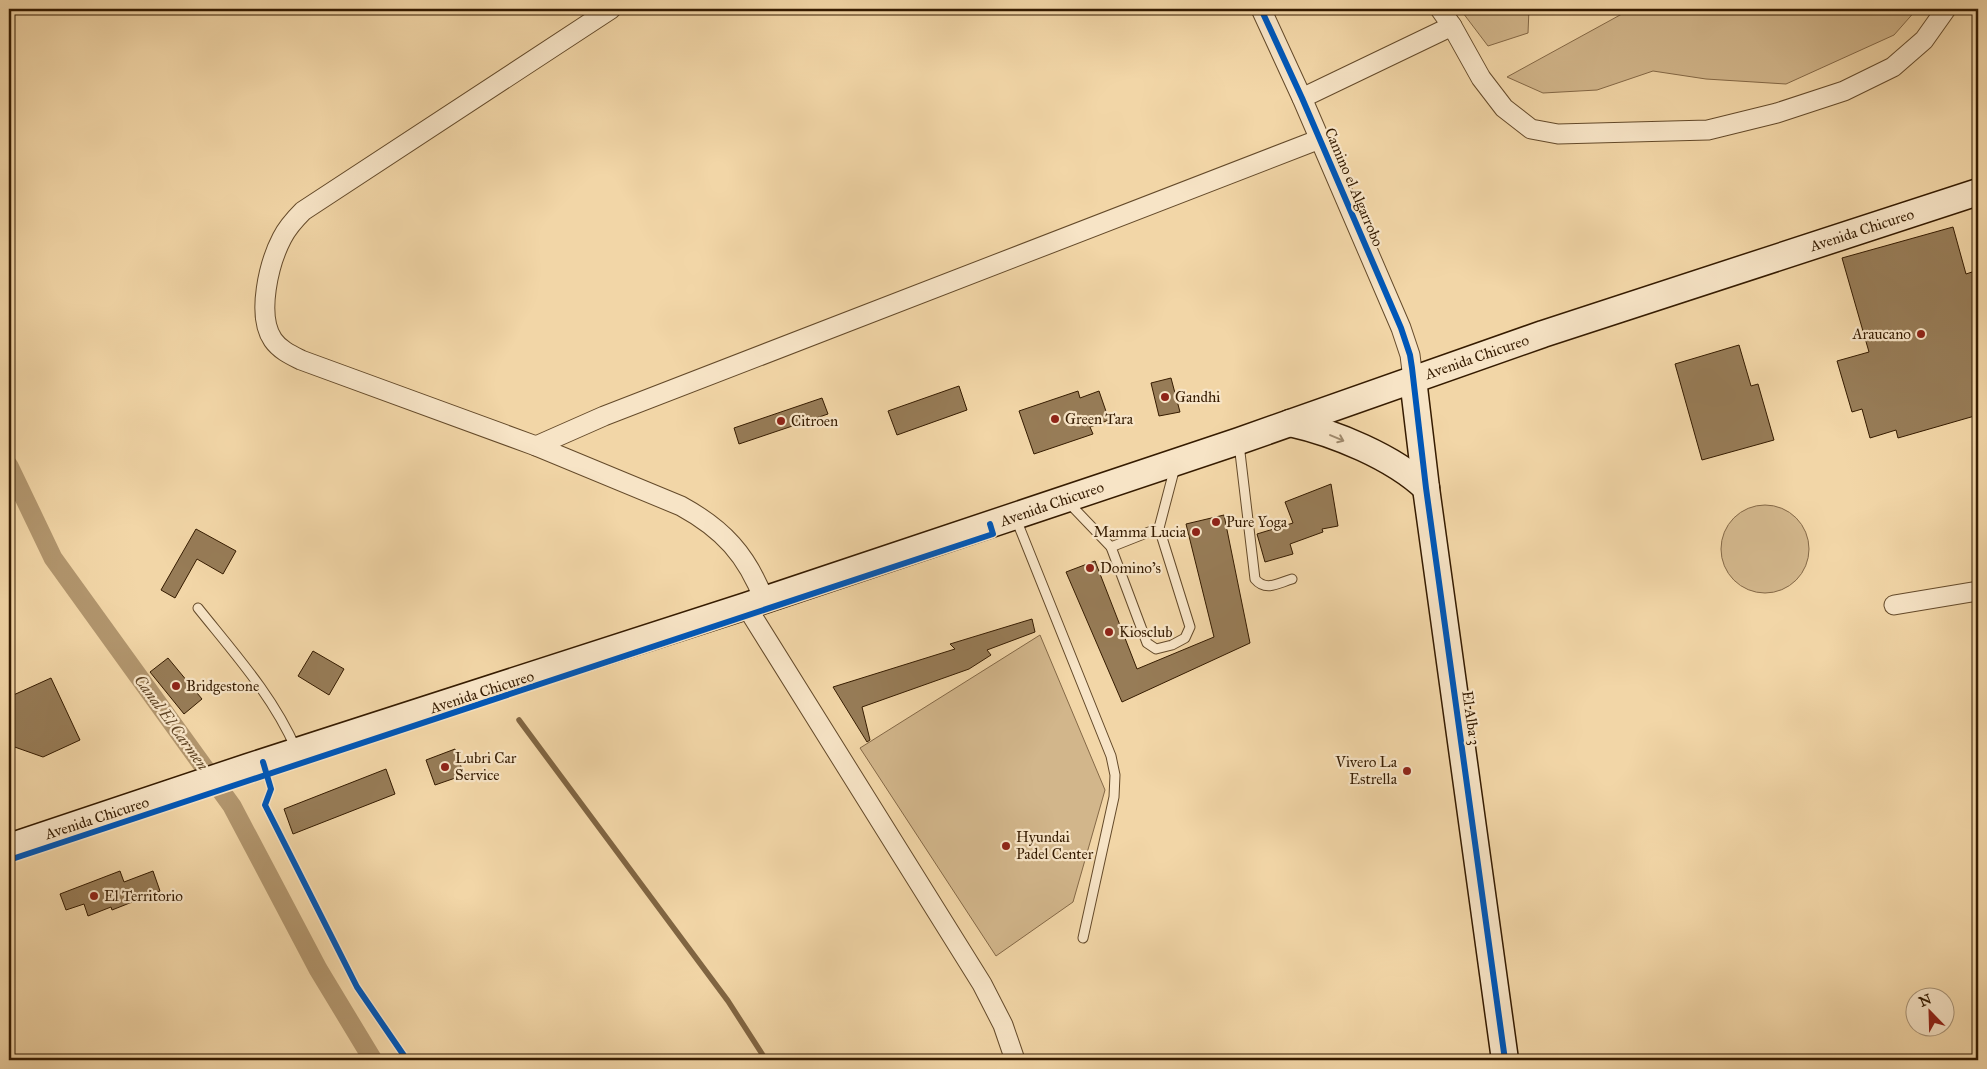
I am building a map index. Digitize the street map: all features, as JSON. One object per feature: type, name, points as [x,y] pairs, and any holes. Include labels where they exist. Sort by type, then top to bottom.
[{"type":"main road","name":"Avenida Chicureo","points":[[9,847],[248,767],[755,603],[1239,441],[1413,379],[1978,192]]},
{"type":"main road","name":"El Alba 3","points":[[1413,379],[1426,488],[1505,1060]]},
{"type":"main road","points":[[1290,423],[1326,433],[1392,463],[1414,477],[1426,488]]},
{"type":"main road","points":[[1392,463],[1421,446]]},
{"type":"street","points":[[611,9],[303,211],[282,237],[276,251],[268,281],[265,309],[268,331],[279,347],[308,363],[536,446],[681,506],[699,516],[729,541],[741,554],[750,569],[755,603],[982,984],[1003,1025],[1015,1060]]},
{"type":"street","name":"Camino el Algarrobo","points":[[1261,9],[1320,139],[1406,341],[1413,379]]},
{"type":"street","points":[[1440,9],[1452,26],[1480,78],[1504,108],[1531,129],[1558,134],[1708,130],[1776,113],[1844,91],[1893,67],[1924,40],[1946,9]]},
{"type":"street","points":[[1302,98],[1452,26]]},
{"type":"street","points":[[536,446],[604,416],[1320,139]]},
{"type":"street","points":[[1894,605],[1978,591]]},
{"type":"lane","points":[[1239,441],[1255,579],[1261,586],[1267,587],[1292,579]]},
{"type":"lane","points":[[1065,499],[1111,547],[1147,643],[1156,649],[1172,646],[1185,638],[1190,627],[1159,528],[1177,462]]},
{"type":"lane","points":[[1014,516],[1111,756],[1115,775],[1114,797],[1083,938]]},
{"type":"lane","points":[[1111,547],[1159,528]]},
{"type":"lane","points":[[198,608],[261,686],[285,724],[298,752]]},
{"type":"shaded area","points":[[1460,9],[1529,9],[1528,33],[1488,46]]},
{"type":"shaded area","points":[[1631,9],[1917,9],[1894,35],[1786,84],[1706,79],[1653,71],[1597,90],[1543,93],[1507,77]]},
{"type":"shaded area","points":[[1765,505],[1782,509],[1796,518],[1805,532],[1809,549],[1805,566],[1796,580],[1782,589],[1765,593],[1748,589],[1734,580],[1725,566],[1721,549],[1725,532],[1734,518],[1748,509]]},
{"type":"shaded area","name":"Hyundai Padel Center","points":[[1040,635],[1105,790],[1073,902],[996,956],[860,748]]},
{"type":"building","name":"Araucano","points":[[1953,227],[1966,274],[1978,270],[1978,415],[1898,438],[1896,430],[1870,438],[1862,409],[1852,412],[1837,361],[1869,352],[1842,258]]},
{"type":"building","points":[[1739,345],[1751,386],[1758,384],[1774,440],[1702,460],[1675,364]]},
{"type":"building","name":"Gandhi","points":[[1171,378],[1180,412],[1159,416],[1151,383]]},
{"type":"building","points":[[959,386],[967,410],[897,435],[888,411]]},
{"type":"building","name":"Green Tara","points":[[1078,391],[1080,398],[1099,391],[1109,420],[1090,427],[1093,434],[1034,454],[1019,411]]},
{"type":"building","name":"Citroen","points":[[822,398],[828,414],[739,444],[734,428]]},
{"type":"building","points":[[1331,484],[1338,526],[1322,529],[1323,532],[1290,544],[1293,554],[1265,562],[1257,534],[1293,523],[1285,502]]},
{"type":"building","points":[[1224,515],[1250,643],[1122,702],[1066,572],[1095,561],[1137,669],[1214,637],[1186,524]]},
{"type":"building","points":[[196,529],[236,551],[223,574],[197,559],[175,598],[161,590]]},
{"type":"building","points":[[1032,619],[1035,632],[987,650],[991,655],[969,669],[862,707],[870,740],[867,742],[833,687],[955,649],[950,644]]},
{"type":"building","points":[[313,651],[344,669],[329,695],[298,676]]},
{"type":"building","name":"Bridgestone","points":[[168,658],[202,699],[184,714],[150,672]]},
{"type":"building","points":[[51,678],[80,740],[43,757],[9,745],[9,697]]},
{"type":"building","name":"Lubri Car Service","points":[[455,749],[464,775],[435,785],[426,760]]},
{"type":"building","points":[[386,769],[395,794],[293,834],[284,809]]},
{"type":"building","points":[[120,871],[124,882],[153,871],[160,891],[112,910],[111,907],[88,916],[84,904],[66,910],[60,894]]},
{"type":"waterway","name":"Canal El Carmen","points":[[9,466],[53,558],[232,806],[318,969],[373,1060]]},
{"type":"waterway","points":[[519,720],[728,1001],[766,1060]]},
{"type":"cycle path","points":[[1261,9],[1302,98],[1401,328],[1410,355],[1426,488],[1505,1060]]},
{"type":"cycle path","points":[[9,860],[993,534],[990,524]]},
{"type":"cycle path","points":[[263,762],[271,789],[265,805],[357,987],[407,1060]]},
{"type":"place","name":"Araucano","points":[[1921,334]]},
{"type":"place","name":"Gandhi","points":[[1165,397]]},
{"type":"place","name":"Green Tara","points":[[1055,419]]},
{"type":"place","name":"Citroen","points":[[781,421]]},
{"type":"place","name":"Pure Yoga","points":[[1216,522]]},
{"type":"place","name":"Mamma Lucia","points":[[1196,532]]},
{"type":"place","name":"Domino's","points":[[1090,568]]},
{"type":"place","name":"Kiosclub","points":[[1109,632]]},
{"type":"place","name":"Bridgestone","points":[[176,686]]},
{"type":"place","name":"Lubri Car Service","points":[[445,767]]},
{"type":"place","name":"Vivero La Estrella","points":[[1407,771]]},
{"type":"place","name":"Hyundai Padel Center","points":[[1006,846]]},
{"type":"place","name":"El Territorio","points":[[94,896]]}]
